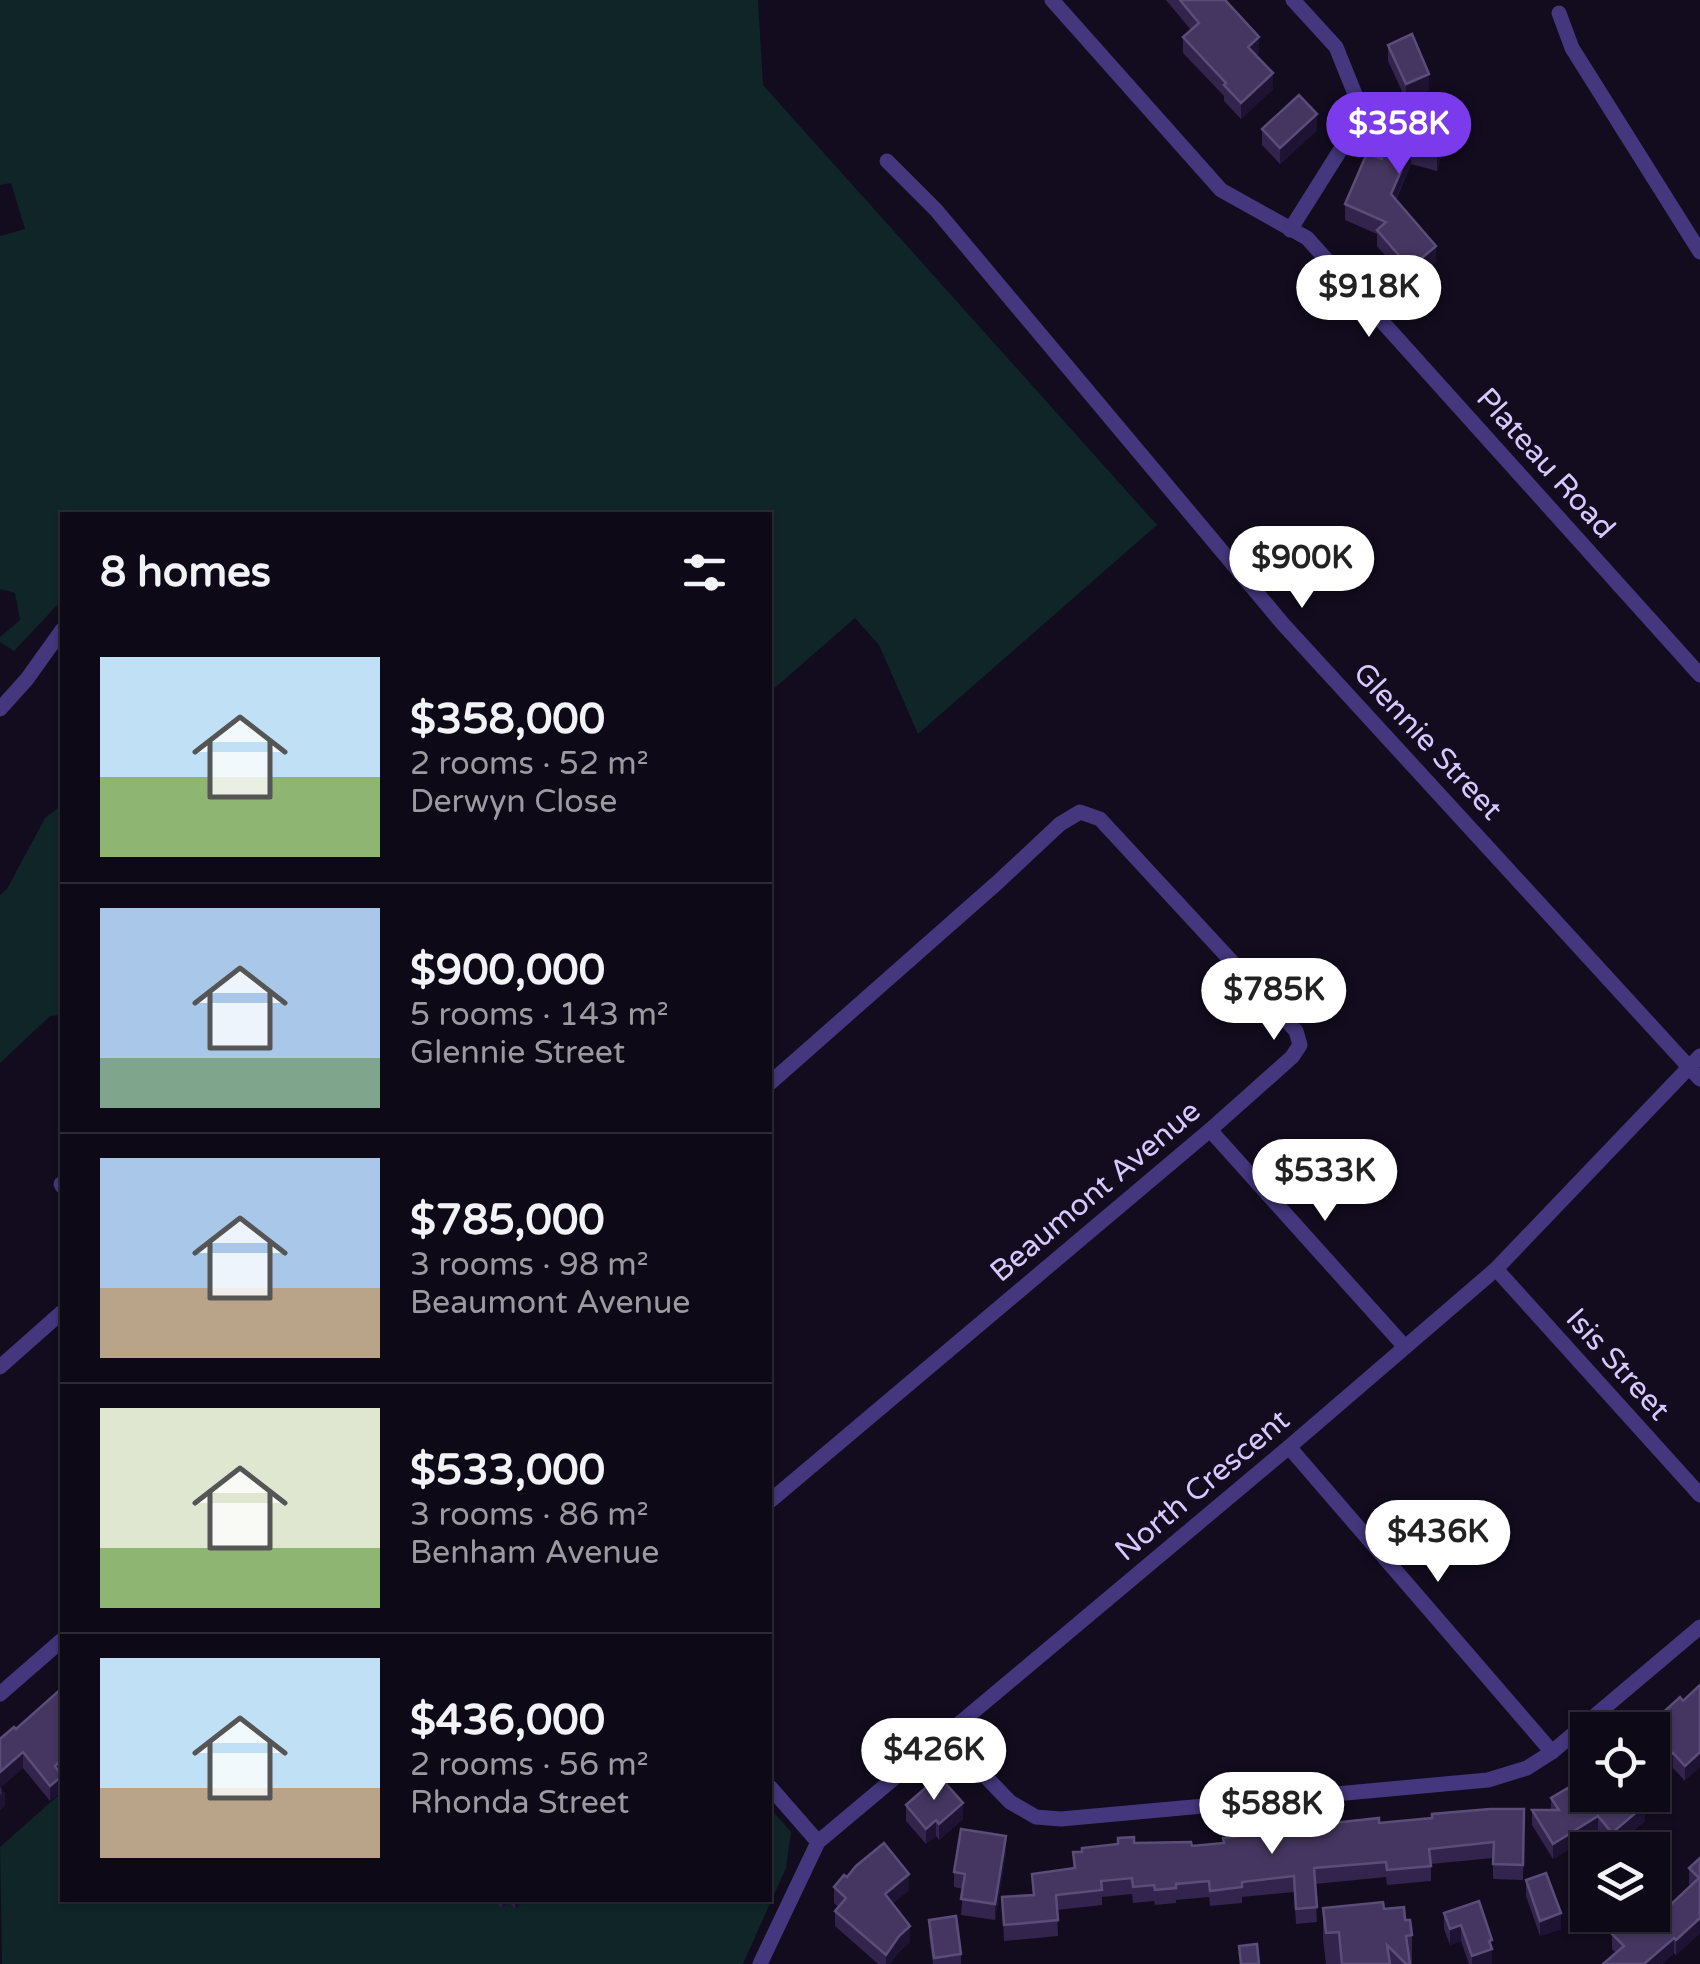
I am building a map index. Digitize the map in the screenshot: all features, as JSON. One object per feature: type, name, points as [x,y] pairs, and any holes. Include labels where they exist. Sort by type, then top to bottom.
[{"type":"street","name":"Plateau Road","points":[[1052,0],[1221,190],[1307,238],[1700,675]]},
{"type":"street","points":[[1290,230],[1363,114],[1336,47],[1293,0]]},
{"type":"street","points":[[1559,13],[1572,48],[1700,252]]},
{"type":"street","name":"Glennie Street","points":[[887,162],[936,210],[1283,624],[1696,1067]]},
{"type":"street","points":[[0,709],[60,633]]},
{"type":"street","name":"Beaumont Avenue","points":[[772,1082],[1060,824],[1080,812],[1100,820],[1296,1031],[1300,1045],[1292,1057],[1210,1130],[772,1499]]},
{"type":"street","name":"North Crescent","points":[[760,1964],[818,1842],[1496,1269],[1696,1067]]},
{"type":"street","points":[[1210,1130],[1406,1347]]},
{"type":"street","name":"Isis Street","points":[[1496,1269],[1700,1495]]},
{"type":"street","points":[[0,1366],[60,1314]]},
{"type":"street","points":[[1290,1447],[1552,1752]]},
{"type":"street","points":[[946,1735],[1010,1802],[1036,1817],[1061,1819],[1488,1780],[1527,1768],[1552,1752],[1700,1628]]},
{"type":"street","points":[[0,1694],[60,1642]]},
{"type":"street","points":[[772,1788],[818,1842]]},
{"type":"green space","points":[[0,0],[758,0],[763,85],[1157,525],[918,734],[879,645],[855,618],[772,690],[772,512],[60,512],[60,602],[14,651],[0,642],[0,637],[20,620],[15,593],[0,589],[0,236],[25,229],[11,183],[0,185]]},
{"type":"green space","points":[[60,807],[60,1015],[50,1016],[0,1063],[0,895],[7,889],[45,818]]},
{"type":"green space","points":[[60,1794],[60,1902],[771,1902],[743,1964],[2,1964],[0,1847]]},
{"type":"green space","points":[[772,1810],[791,1832],[786,1868],[772,1899]]},
{"type":"building","points":[[1180,0],[1225,0],[1259,37],[1248,47],[1273,73],[1241,103],[1183,37],[1199,23]]},
{"type":"building","points":[[1412,34],[1429,74],[1406,84],[1388,45]]},
{"type":"building","points":[[1299,95],[1317,114],[1280,148],[1262,129]]},
{"type":"building","points":[[1413,100],[1450,110],[1437,155],[1411,148],[1391,194],[1436,246],[1410,268],[1377,230],[1386,222],[1345,204],[1367,153],[1382,159],[1398,101],[1416,105]]},
{"type":"building","points":[[1700,1685],[1700,1752],[1685,1766],[1673,1753],[1670,1756],[1670,1712],[1663,1712],[1680,1697],[1683,1701]]},
{"type":"building","points":[[60,1690],[60,1761],[55,1766],[60,1778],[50,1786],[23,1752],[0,1772],[0,1739]]},
{"type":"building","points":[[939,1776],[963,1803],[939,1824],[936,1820],[926,1829],[906,1805]]},
{"type":"building","points":[[1568,1788],[1570,1812],[1637,1812],[1613,1832],[1598,1816],[1553,1844],[1532,1810],[1559,1810],[1551,1798]]},
{"type":"building","points":[[1490,1809],[1524,1809],[1523,1865],[1493,1864],[1494,1842],[1429,1849],[1431,1866],[1387,1870],[1386,1862],[1314,1868],[1317,1907],[1296,1909],[1294,1876],[1242,1882],[1242,1887],[1210,1891],[1209,1881],[1155,1890],[1154,1885],[1133,1887],[1132,1878],[1101,1881],[1102,1890],[1056,1895],[1058,1920],[1004,1925],[1002,1897],[1034,1895],[1032,1874],[1075,1868],[1073,1852],[1118,1844],[1118,1838],[1134,1837],[1134,1843],[1191,1842],[1192,1846],[1305,1826],[1379,1818],[1379,1823]]},
{"type":"building","points":[[961,1829],[1006,1836],[995,1904],[961,1899],[965,1874],[954,1872]]},
{"type":"building","points":[[884,1843],[909,1874],[885,1894],[910,1926],[886,1955],[835,1911],[846,1898],[834,1887]]},
{"type":"building","points":[[1700,1858],[1700,1918],[1644,1964],[1603,1964],[1624,1946],[1614,1932],[1670,1932],[1670,1905],[1699,1878],[1689,1868]]},
{"type":"building","points":[[1546,1873],[1561,1913],[1540,1921],[1526,1880]]},
{"type":"building","points":[[1479,1901],[1492,1949],[1472,1956],[1461,1925],[1450,1929],[1444,1913]]},
{"type":"building","points":[[1383,1902],[1384,1909],[1404,1907],[1405,1920],[1410,1920],[1412,1935],[1406,1936],[1410,1964],[1387,1945],[1390,1964],[1342,1964],[1339,1932],[1326,1933],[1323,1908]]},
{"type":"building","points":[[956,1916],[961,1954],[934,1958],[929,1920]]},
{"type":"building","points":[[1257,1944],[1259,1964],[1241,1964],[1239,1946]]}]
